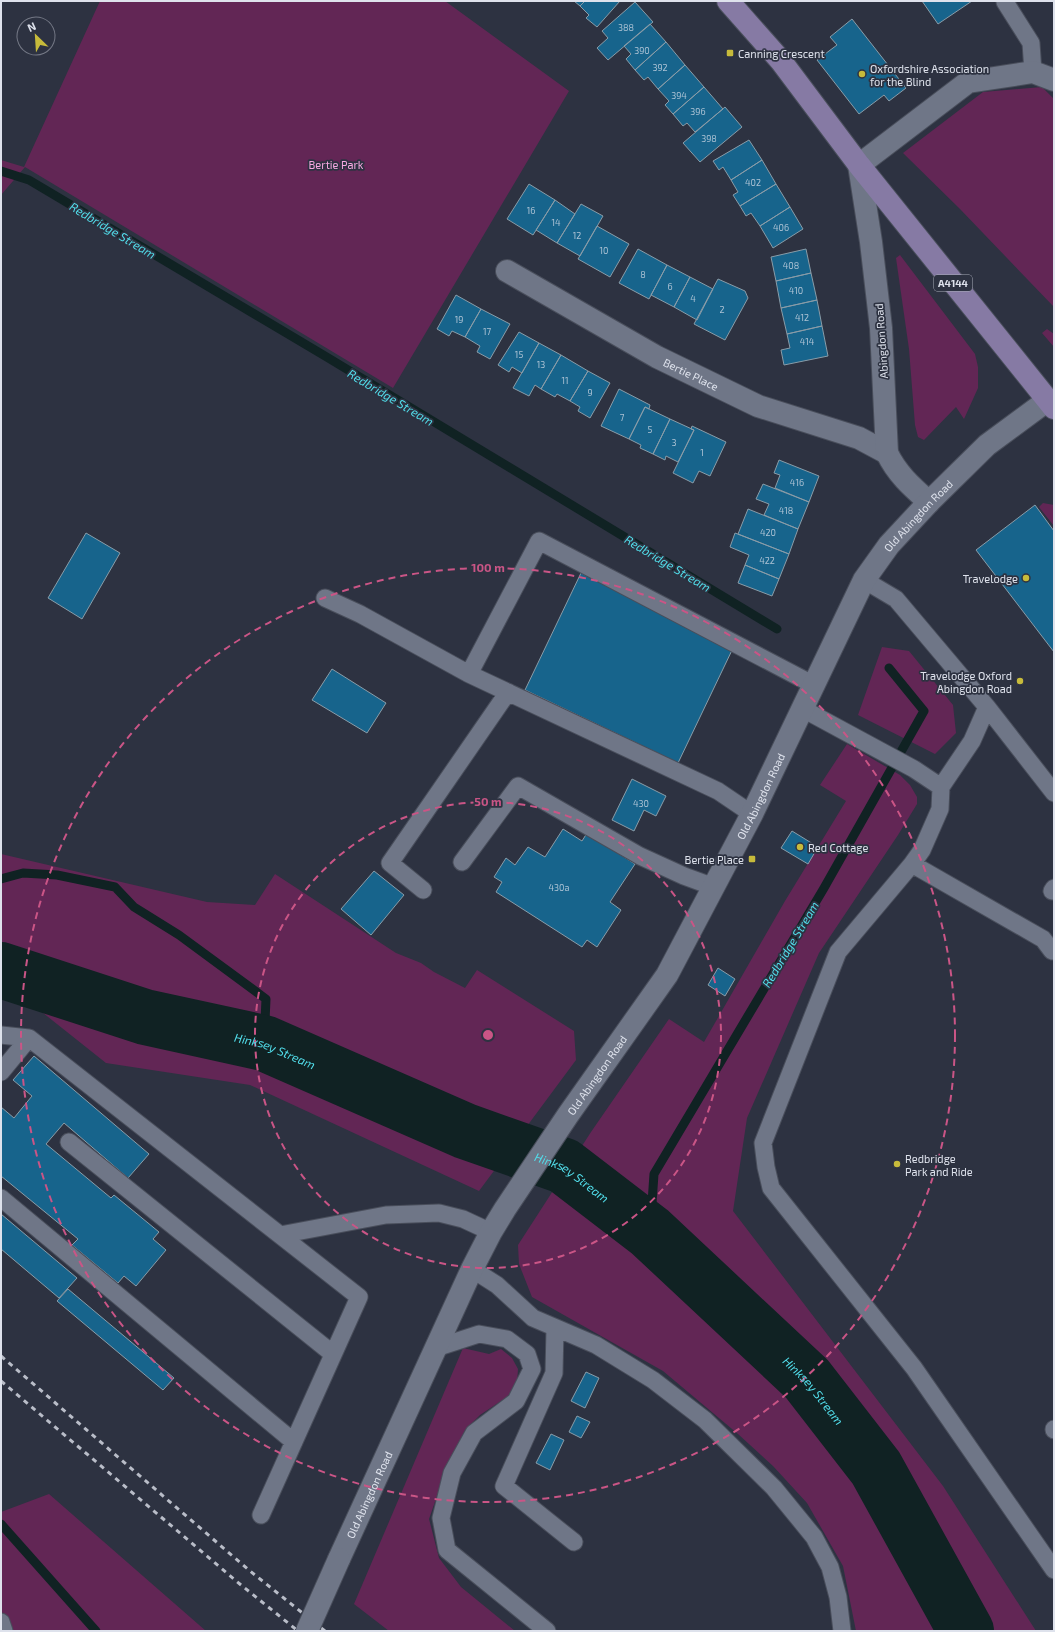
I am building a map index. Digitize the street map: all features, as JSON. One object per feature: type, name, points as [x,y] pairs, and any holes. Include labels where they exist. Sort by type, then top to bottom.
[{"type":"main road","name":"Abingdon Road","points":[[728,1],[781,61],[859,165],[1052,403]]},
{"type":"street","points":[[859,165],[968,82],[1032,72],[1054,80]]},
{"type":"street","name":"Abingdon Road","points":[[859,165],[871,242],[881,328],[887,453],[893,466],[902,477],[929,502]]},
{"type":"street","name":"Bertie Place","points":[[507,271],[663,361],[758,406],[859,438],[887,453]]},
{"type":"street","name":"Old Abingdon Road","points":[[308,1631],[339,1559],[433,1353],[491,1232],[568,1115],[668,975],[752,814],[864,580],[889,545],[929,502],[987,446],[1052,403]]},
{"type":"lane","points":[[1005,2],[1031,43],[1032,72]]},
{"type":"lane","points":[[469,674],[538,541],[814,685]]},
{"type":"lane","points":[[864,580],[896,599],[987,707],[1054,793]]},
{"type":"lane","points":[[326,598],[360,614],[469,674],[718,792],[752,814]]},
{"type":"lane","points":[[423,890],[390,863],[508,692]]},
{"type":"lane","points":[[987,707],[972,741],[941,787],[940,809],[922,850],[838,952],[763,1143],[766,1167],[771,1188],[914,1368],[1054,1570]]},
{"type":"lane","points":[[803,709],[914,769],[941,787]]},
{"type":"lane","points":[[462,862],[518,786],[640,856],[684,876],[714,887]]},
{"type":"lane","points":[[912,864],[1042,939],[1052,951],[1054,949]]},
{"type":"lane","points":[[1,1035],[29,1038],[359,1297],[262,1515]]},
{"type":"lane","points":[[1,1072],[29,1038]]},
{"type":"lane","points":[[69,1142],[333,1354]]},
{"type":"lane","points":[[1,1198],[294,1442]]},
{"type":"lane","points":[[280,1235],[386,1215],[439,1213],[463,1219],[491,1232]]},
{"type":"lane","points":[[472,1269],[496,1285],[533,1318],[596,1346],[653,1380],[705,1420],[774,1488],[814,1537],[830,1567],[838,1597],[842,1631]]},
{"type":"lane","points":[[555,1328],[554,1373],[504,1486],[574,1542]]},
{"type":"lane","points":[[433,1353],[479,1334],[507,1339],[527,1354],[532,1369],[516,1400],[474,1433],[452,1473],[442,1518],[447,1550],[547,1631]]},
{"type":"lane","points":[[532,1369],[554,1373]]},
{"type":"lane","points":[[1,1622],[4,1631]]},
{"type":"green space","name":"Bertie Park","points":[[100,1],[445,1],[569,91],[393,388],[25,167],[1,195],[1,160],[24,167]]},
{"type":"green space","points":[[1042,87],[1054,99],[1054,307],[960,209],[903,153],[983,92]]},
{"type":"green space","points":[[900,255],[975,354],[978,367],[978,388],[964,419],[956,407],[924,440],[918,437],[915,425],[909,349],[896,258]]},
{"type":"green space","points":[[1047,329],[1054,334],[1054,347],[1042,333]]},
{"type":"green space","points":[[1043,503],[1054,505],[1054,526],[1039,507]]},
{"type":"green space","points":[[882,647],[909,651],[953,705],[956,733],[935,754],[858,715]]},
{"type":"green space","points":[[847,744],[900,775],[910,785],[917,797],[917,804],[819,953],[747,1118],[733,1211],[943,1486],[1036,1631],[856,1631],[843,1566],[807,1503],[773,1466],[738,1434],[663,1371],[532,1297],[519,1264],[518,1245],[591,1132],[669,1019],[704,1042],[785,901],[846,801],[820,785]]},
{"type":"green space","points":[[1,854],[207,902],[255,905],[275,874],[396,953],[421,963],[434,972],[465,988],[477,970],[574,1031],[576,1060],[479,1191],[250,1085],[106,1063],[23,997],[1,992]]},
{"type":"green space","points":[[463,1348],[489,1354],[501,1349],[512,1358],[518,1369],[517,1383],[510,1395],[480,1415],[465,1430],[446,1470],[429,1519],[439,1558],[461,1587],[515,1631],[389,1631],[354,1604]]},
{"type":"green space","points":[[49,1494],[206,1631],[1,1631],[1,1512]]},
{"type":"building","points":[[574,1],[585,1],[580,6]]},
{"type":"building","points":[[585,1],[620,1],[597,27],[586,18],[589,15],[580,6]]},
{"type":"building","points":[[922,1],[972,1],[938,24]]},
{"type":"building","points":[[635,2],[653,22],[608,60],[597,48],[608,38],[602,31]]},
{"type":"building","name":"Oxfordshire Association for the Blind","points":[[852,19],[906,88],[889,101],[884,95],[859,114],[817,60],[837,45],[830,37]]},
{"type":"building","points":[[650,24],[666,42],[635,70],[626,59],[631,54],[624,46]]},
{"type":"building","points":[[666,42],[685,65],[658,89],[648,77],[644,80],[635,70]]},
{"type":"building","points":[[685,65],[704,87],[673,114],[665,105],[669,101],[658,89]]},
{"type":"building","points":[[704,87],[723,109],[695,132],[687,123],[683,126],[673,114]]},
{"type":"building","points":[[725,107],[742,127],[700,162],[683,143]]},
{"type":"building","points":[[749,140],[762,160],[731,180],[723,167],[719,170],[713,161]]},
{"type":"building","points":[[762,160],[776,184],[740,206],[733,195],[738,192],[731,180]]},
{"type":"building","points":[[529,184],[555,200],[533,235],[507,219]]},
{"type":"building","points":[[776,184],[790,207],[760,226],[751,213],[746,216],[740,206]]},
{"type":"building","points":[[555,200],[575,214],[557,243],[536,230]]},
{"type":"building","points":[[581,204],[603,216],[580,256],[557,243]]},
{"type":"building","points":[[790,207],[803,229],[773,248],[760,226]]},
{"type":"building","points":[[597,226],[629,244],[610,277],[578,259]]},
{"type":"building","points":[[638,249],[667,265],[649,299],[619,283]]},
{"type":"building","points":[[806,249],[811,273],[776,281],[771,257]]},
{"type":"building","points":[[667,265],[690,277],[674,307],[651,295]]},
{"type":"building","points":[[811,273],[817,300],[781,308],[776,281]]},
{"type":"building","points":[[690,277],[713,289],[697,320],[674,307]]},
{"type":"building","points":[[718,279],[745,291],[748,298],[725,340],[694,324]]},
{"type":"building","points":[[456,295],[481,309],[465,337],[452,331],[449,336],[437,329]]},
{"type":"building","points":[[817,300],[822,326],[787,334],[781,308]]},
{"type":"building","points":[[481,309],[510,324],[490,359],[477,352],[480,346],[465,337]]},
{"type":"building","points":[[822,326],[828,356],[784,365],[781,350],[790,348],[787,334]]},
{"type":"building","points":[[519,332],[539,343],[522,373],[512,367],[509,372],[498,365]]},
{"type":"building","points":[[539,343],[561,355],[541,389],[535,385],[529,396],[513,388]]},
{"type":"building","points":[[561,355],[588,371],[570,401],[557,394],[555,397],[541,389]]},
{"type":"building","points":[[588,371],[610,383],[590,418],[578,411],[580,407],[570,401]]},
{"type":"building","points":[[619,389],[650,405],[649,409],[645,407],[629,439],[601,426]]},
{"type":"building","points":[[645,407],[670,419],[653,454],[640,448],[641,445],[629,439]]},
{"type":"building","points":[[670,419],[694,430],[678,462],[666,456],[665,460],[653,454]]},
{"type":"building","points":[[692,426],[726,442],[710,476],[699,471],[693,483],[673,473],[694,430],[691,429]]},
{"type":"building","points":[[779,460],[819,476],[809,502],[775,488],[780,475],[774,473]]},
{"type":"building","points":[[763,484],[809,502],[798,529],[764,515],[769,504],[756,499]]},
{"type":"building","name":"Travelodge","points":[[1035,505],[1054,531],[1054,652],[976,550]]},
{"type":"building","points":[[748,509],[798,529],[789,554],[738,534]]},
{"type":"building","points":[[86,533],[120,553],[82,619],[48,598]]},
{"type":"building","points":[[735,533],[789,554],[779,579],[745,565],[749,555],[730,547]]},
{"type":"building","points":[[745,565],[779,579],[772,596],[738,583]]},
{"type":"building","points":[[581,573],[734,646],[678,763],[525,690]]},
{"type":"building","points":[[332,669],[386,703],[367,733],[312,700]]},
{"type":"building","points":[[632,779],[666,796],[656,816],[644,810],[634,831],[612,820]]},
{"type":"building","points":[[563,829],[582,841],[587,833],[635,864],[610,902],[621,910],[597,947],[587,940],[582,947],[496,892],[502,882],[494,877],[506,858],[515,865],[528,847],[545,857]]},
{"type":"building","name":"Red Cottage","points":[[792,831],[818,847],[808,864],[781,848]]},
{"type":"building","points":[[374,871],[404,895],[371,935],[341,909]]},
{"type":"building","points":[[718,968],[735,979],[725,996],[708,985]]},
{"type":"building","points":[[34,1056],[149,1154],[128,1178],[64,1123],[46,1144],[111,1198],[114,1195],[159,1232],[153,1239],[166,1250],[136,1286],[124,1276],[118,1283],[72,1245],[78,1239],[1,1176],[1,1107],[14,1118],[32,1096],[13,1080]]},
{"type":"building","points":[[1,1214],[77,1278],[59,1298],[1,1249]]},
{"type":"building","points":[[68,1289],[174,1378],[163,1390],[57,1301]]},
{"type":"building","points":[[586,1372],[599,1378],[585,1408],[571,1401]]},
{"type":"building","points":[[577,1416],[590,1422],[581,1438],[569,1432]]},
{"type":"building","points":[[551,1434],[564,1440],[550,1470],[536,1463]]},
{"type":"waterway","name":"Redbridge Stream","points":[[1,171],[29,180],[325,356],[777,629]]},
{"type":"waterway","name":"Redbridge Stream","points":[[650,1232],[654,1174],[824,888],[924,711],[889,668]]},
{"type":"waterway","points":[[1,879],[23,873],[57,875],[115,887],[134,907],[179,935],[266,999],[264,1043]]},
{"type":"waterway","name":"Hinksey Stream","points":[[1,970],[145,1017],[264,1043],[465,1131],[564,1166],[650,1232],[807,1379],[876,1468],[966,1631]]},
{"type":"waterway","points":[[1,1524],[96,1631]]},
{"type":"railway","points":[[1,1356],[250,1571],[325,1631]]},
{"type":"railway","points":[[1,1381],[241,1585],[298,1631]]},
{"type":"place","name":"Canning Crescent","points":[[730,53]]},
{"type":"place","name":"Oxfordshire Association for the Blind","points":[[862,74]]},
{"type":"place","name":"Travelodge","points":[[1026,578]]},
{"type":"place","name":"Travelodge Oxford Abingdon Road","points":[[1020,681]]},
{"type":"place","name":"Red Cottage","points":[[800,847]]},
{"type":"place","name":"Bertie Place","points":[[752,859]]},
{"type":"place","name":"Redbridge Park and Ride","points":[[897,1164]]}]
